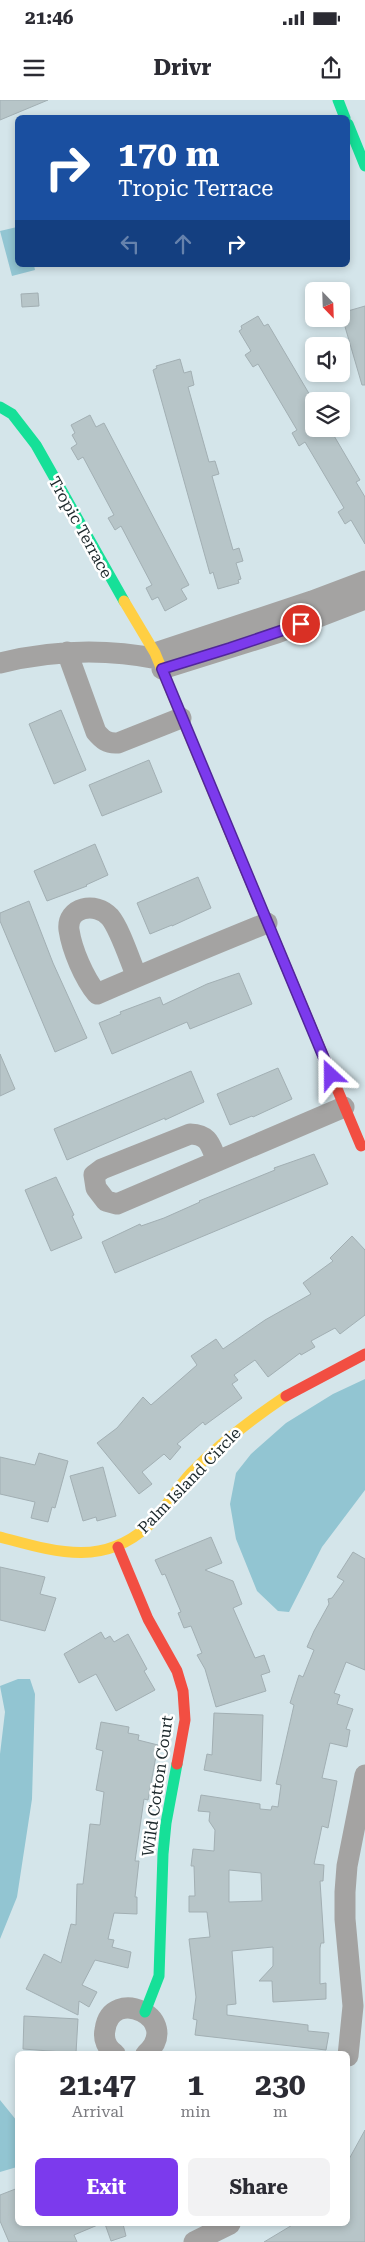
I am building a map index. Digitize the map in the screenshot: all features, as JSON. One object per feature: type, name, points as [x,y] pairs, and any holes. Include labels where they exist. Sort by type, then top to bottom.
[{"type":"street","points":[[338,100],[344,115]]},
{"type":"street","points":[[350,129],[365,166]]},
{"type":"street","name":"Tropic Terrace","points":[[0,407],[12,414],[36,445],[101,564],[158,660],[361,1146]]},
{"type":"street","points":[[158,660],[279,612],[365,581]]},
{"type":"street","points":[[0,662],[28,656],[67,652],[108,651],[158,660],[276,633],[365,599]]},
{"type":"street","points":[[67,652],[96,732],[104,741],[111,744],[118,743],[182,718]]},
{"type":"street","points":[[137,977],[267,923]]},
{"type":"street","points":[[217,1161],[208,1140],[201,1135],[190,1134],[102,1169],[94,1175],[96,1188],[106,1201],[117,1204],[344,1107]]},
{"type":"street","name":"Palm Island Circle","points":[[0,1537],[56,1552],[81,1554],[118,1547],[148,1526],[191,1473],[241,1426],[297,1388],[365,1354]]},
{"type":"street","name":"Wild Cotton Court","points":[[118,1547],[148,1620],[177,1671],[183,1691],[186,1720],[166,1823],[163,1854],[159,1976],[145,2012]]},
{"type":"street","points":[[348,2051],[353,2006],[345,1919],[345,1892],[347,1866],[365,1774]]},
{"type":"street","points":[[112,2051],[107,2045],[105,2037],[108,2021],[120,2010],[137,2008],[151,2018],[156,2034],[155,2042],[148,2051]]},
{"type":"street","points":[[194,2242],[226,2226]]},
{"type":"water","points":[[15,227],[15,267],[34,267],[35,270],[12,276],[0,231]]},
{"type":"water","points":[[365,1379],[365,1490],[322,1547],[289,1612],[278,1611],[257,1591],[236,1539],[230,1504],[236,1473],[251,1454],[286,1423],[333,1394]]},
{"type":"water","points":[[18,1679],[30,1679],[35,1694],[32,1799],[17,1897],[0,1939],[0,1754],[5,1712],[0,1686]]},
{"type":"water","points":[[0,2100],[15,2119],[15,2168],[0,2172]]},
{"type":"building","points":[[0,100],[48,100],[0,120]]},
{"type":"building","points":[[38,293],[39,306],[22,307],[21,294]]},
{"type":"building","points":[[365,306],[365,385],[362,385],[350,344],[350,337],[348,337],[345,328],[350,328],[350,310]]},
{"type":"building","points":[[258,316],[264,326],[268,324],[308,392],[305,392],[305,437],[335,437],[360,480],[356,482],[365,497],[365,544],[351,520],[345,524],[338,512],[344,508],[305,442],[299,446],[292,433],[297,430],[258,364],[253,367],[245,355],[251,351],[239,331],[242,329],[241,326]]},
{"type":"building","points":[[180,359],[184,373],[191,371],[194,385],[188,387],[209,462],[215,461],[219,474],[212,476],[233,550],[239,548],[243,561],[236,563],[241,579],[238,580],[239,583],[218,589],[213,572],[210,574],[153,370],[157,368],[156,366]]},
{"type":"building","points":[[90,415],[96,427],[104,423],[189,585],[181,589],[187,599],[165,611],[158,597],[152,600],[146,588],[152,585],[121,526],[115,530],[108,518],[114,515],[83,457],[78,460],[71,448],[77,444],[72,435],[75,433],[71,425]]},
{"type":"building","points":[[61,710],[86,770],[54,784],[29,724]]},
{"type":"building","points":[[149,760],[162,792],[102,816],[89,785]]},
{"type":"building","points":[[95,844],[108,875],[87,886],[47,901],[34,871]]},
{"type":"building","points":[[198,877],[211,908],[150,934],[137,903]]},
{"type":"building","points":[[29,901],[53,963],[87,1038],[55,1052],[0,921],[0,913]]},
{"type":"building","points":[[239,973],[252,1004],[190,1029],[187,1022],[112,1054],[99,1023],[121,1014],[120,1012],[160,997],[163,1005],[207,984]]},
{"type":"building","points":[[0,1054],[15,1089],[0,1096]]},
{"type":"building","points":[[278,1068],[292,1099],[253,1117],[230,1125],[217,1094]]},
{"type":"building","points":[[191,1071],[204,1102],[67,1160],[54,1129]]},
{"type":"building","points":[[314,1154],[328,1184],[115,1273],[102,1242],[140,1224],[141,1226],[164,1218],[199,1201],[275,1170],[274,1168]]},
{"type":"building","points":[[56,1177],[74,1215],[72,1216],[82,1238],[51,1251],[25,1190]]},
{"type":"building","points":[[352,1236],[365,1250],[365,1315],[340,1334],[335,1328],[311,1341],[315,1347],[301,1355],[300,1353],[268,1377],[255,1360],[234,1375],[238,1380],[232,1384],[242,1398],[205,1425],[203,1422],[177,1444],[181,1447],[170,1460],[164,1454],[142,1472],[152,1484],[139,1494],[97,1443],[117,1428],[143,1397],[151,1405],[197,1365],[191,1356],[216,1339],[223,1349],[265,1320],[311,1294],[303,1283],[333,1261],[330,1258]]},
{"type":"building","points":[[39,1453],[68,1461],[55,1508],[52,1507],[48,1522],[31,1518],[35,1502],[0,1494],[0,1457],[35,1465]]},
{"type":"building","points":[[103,1467],[116,1516],[97,1521],[96,1517],[83,1521],[70,1476]]},
{"type":"building","points":[[211,1537],[222,1563],[205,1570],[233,1581],[242,1604],[233,1608],[255,1658],[264,1655],[270,1672],[261,1675],[266,1691],[216,1707],[205,1669],[197,1655],[202,1653],[191,1626],[184,1628],[178,1613],[181,1612],[165,1574],[162,1575],[155,1560]]},
{"type":"building","points":[[353,1552],[365,1559],[365,1670],[346,1662],[334,1693],[340,1695],[337,1704],[353,1709],[346,1729],[350,1730],[347,1747],[330,1743],[322,1778],[337,1781],[328,1828],[322,1826],[314,1864],[324,1865],[323,1881],[320,1881],[324,1943],[321,1943],[320,1948],[320,1984],[326,1983],[326,1999],[273,2002],[272,1981],[259,1981],[273,1966],[273,1947],[232,1951],[236,2004],[227,2005],[227,2015],[308,2025],[308,2031],[329,2033],[326,2050],[195,2035],[197,2020],[193,2019],[196,1997],[189,1939],[210,1937],[207,1912],[189,1912],[189,1896],[195,1896],[194,1866],[191,1866],[193,1849],[214,1851],[215,1830],[209,1821],[210,1812],[198,1811],[201,1795],[260,1804],[260,1809],[271,1810],[272,1806],[278,1807],[281,1785],[276,1784],[294,1705],[290,1703],[299,1675],[303,1677],[314,1650],[307,1647],[329,1604],[328,1599],[332,1598],[344,1581],[337,1577]],"holes":[[[229,1870],[261,1873],[262,1901],[229,1902]]]},
{"type":"building","points":[[0,1567],[45,1577],[40,1594],[56,1598],[45,1631],[0,1620]]},
{"type":"building","points":[[101,1632],[105,1639],[110,1636],[114,1642],[128,1634],[147,1669],[144,1671],[155,1690],[116,1711],[96,1674],[79,1683],[64,1654]]},
{"type":"building","points":[[214,1713],[263,1715],[261,1781],[204,1770],[207,1754],[212,1755]]},
{"type":"building","points":[[101,1722],[129,1727],[128,1733],[139,1735],[138,1740],[158,1745],[148,1800],[144,1799],[135,1861],[139,1861],[135,1897],[137,1897],[137,1914],[114,1913],[108,1939],[114,1940],[112,1947],[131,1952],[128,1968],[95,1960],[82,1985],[97,1992],[89,2007],[79,2001],[78,2015],[26,1989],[44,1954],[61,1963],[71,1924],[76,1925],[77,1884],[83,1884],[90,1824],[100,1825],[104,1792],[96,1790],[103,1751],[96,1749]]},
{"type":"building","points":[[24,2016],[78,2019],[76,2051],[23,2049]]},
{"type":"building","points":[[365,2130],[365,2242],[264,2242],[291,2226],[350,2226],[350,2157]]},
{"type":"building","points":[[15,2189],[15,2226],[95,2226],[74,2235],[77,2242],[9,2242],[0,2221],[0,2195]]},
{"type":"building","points":[[106,2226],[124,2226],[126,2236],[111,2241]]},
{"type":"traffic: fast","points":[[338,100],[344,115]]},
{"type":"traffic: fast","points":[[350,129],[365,166]]},
{"type":"traffic: fast","points":[[0,407],[12,414],[36,445],[124,601]]},
{"type":"traffic: fast","points":[[145,2012],[159,1976],[163,1854],[166,1823],[177,1764]]},
{"type":"traffic: slow","points":[[124,601],[155,653],[227,826]]},
{"type":"traffic: slow","points":[[0,1537],[58,1551],[77,1552],[95,1552],[131,1539],[154,1520],[191,1473],[213,1452],[286,1396]]},
{"type":"traffic: jam","points":[[227,826],[361,1146]]},
{"type":"traffic: jam","points":[[286,1396],[365,1354]]},
{"type":"traffic: jam","points":[[118,1547],[148,1619],[177,1671],[183,1691],[185,1720],[177,1764]]},
{"type":"route","points":[[301,624],[162,669],[331,1075]]}]
